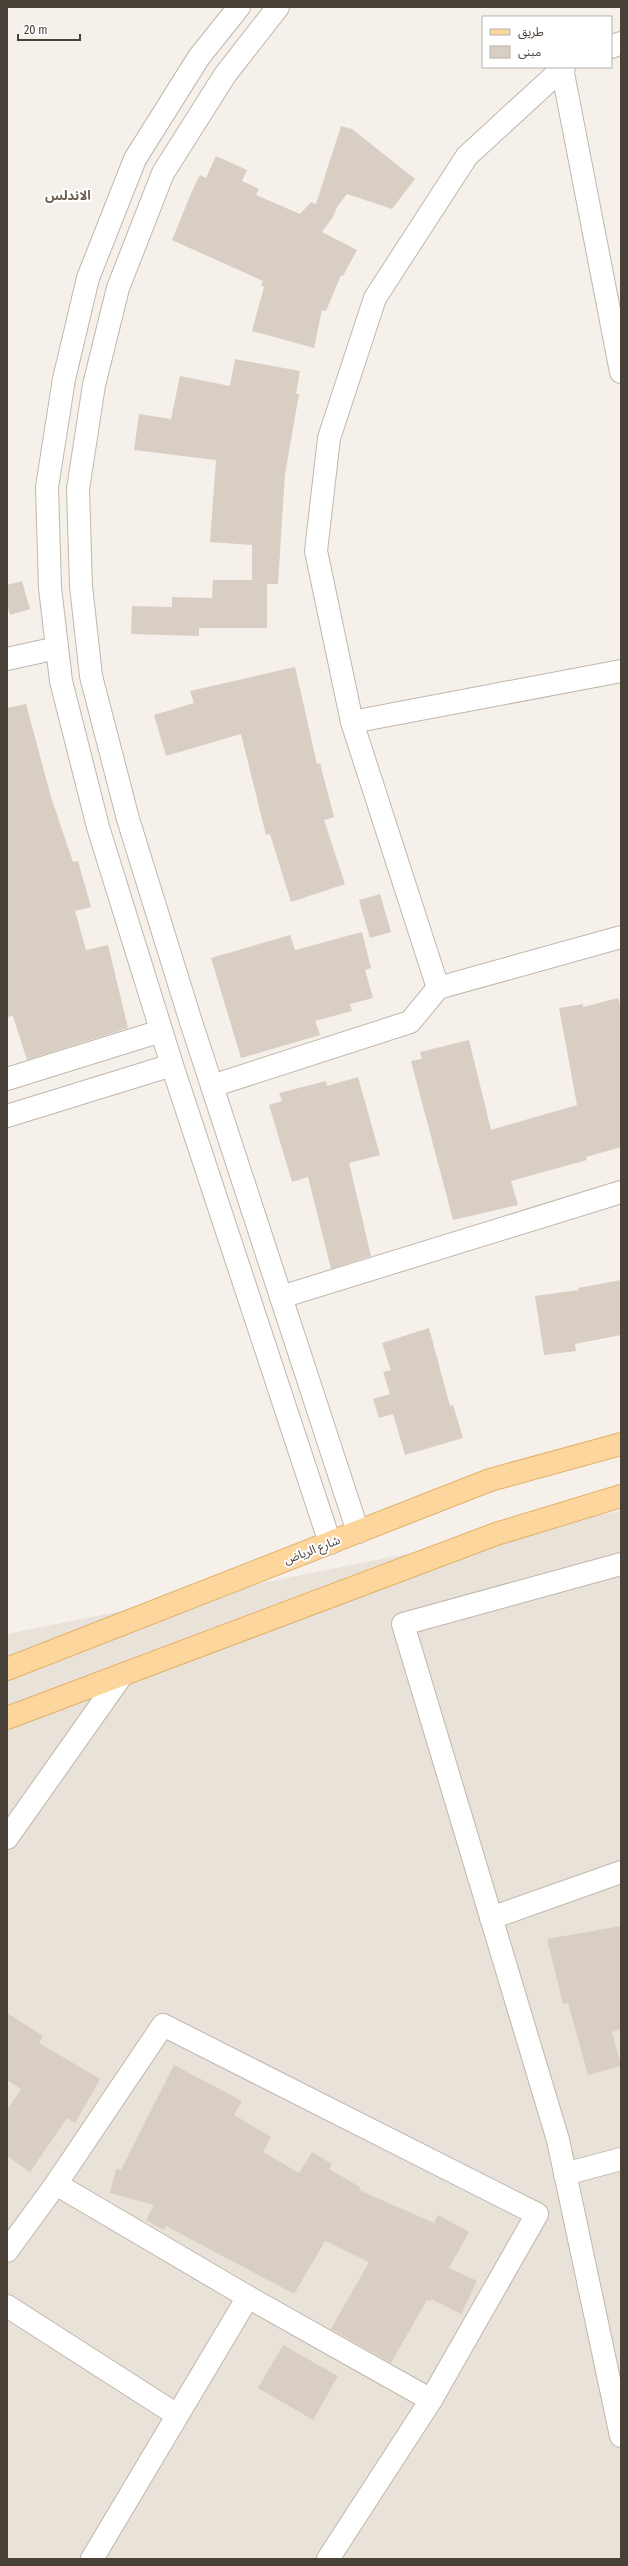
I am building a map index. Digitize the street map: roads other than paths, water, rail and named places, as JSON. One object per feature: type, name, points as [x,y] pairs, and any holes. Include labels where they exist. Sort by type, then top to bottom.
[{"type":"main road","name":"شارع الرياض","points":[[7,1669],[490,1480],[621,1444]]},
{"type":"main road","points":[[7,1718],[496,1534],[621,1496]]},
{"type":"street","points":[[239,7],[200,57],[135,159],[88,278],[64,379],[47,486],[50,588],[61,681],[98,827],[172,1065],[330,1543]]},
{"type":"street","points":[[278,7],[225,75],[163,173],[118,288],[94,385],[78,488],[81,586],[91,676],[128,819],[212,1086],[358,1532]]},
{"type":"street","points":[[438,988],[352,722],[316,551],[329,438],[375,298],[467,156],[562,68]]},
{"type":"street","points":[[563,68],[621,372]]},
{"type":"street","points":[[7,660],[57,648]]},
{"type":"street","points":[[352,722],[621,671]]},
{"type":"street","points":[[212,1086],[410,1022],[438,988],[621,937]]},
{"type":"street","points":[[7,1079],[161,1031]]},
{"type":"street","points":[[7,1116],[172,1065]]},
{"type":"street","points":[[281,1297],[621,1192]]},
{"type":"street","points":[[621,1564],[403,1624],[558,2140],[621,2436]]},
{"type":"street","points":[[7,1838],[122,1675]]},
{"type":"street","points":[[491,1918],[621,1872]]},
{"type":"street","points":[[7,2251],[56,2184],[163,2025],[538,2214],[431,2400],[328,2559]]},
{"type":"street","points":[[565,2174],[621,2159]]},
{"type":"street","points":[[56,2184],[248,2297],[431,2400]]},
{"type":"street","points":[[92,2559],[248,2297]]},
{"type":"street","points":[[7,2306],[177,2416]]},
{"type":"district","name":"الاندلس","points":[[68,195]]}]
